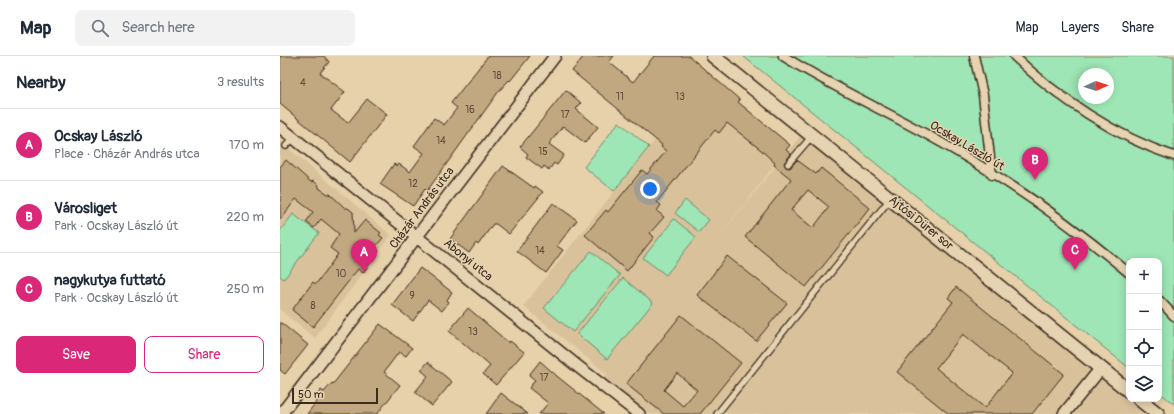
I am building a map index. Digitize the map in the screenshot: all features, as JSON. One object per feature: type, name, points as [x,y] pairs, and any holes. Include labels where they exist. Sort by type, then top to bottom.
[{"type":"street","name":"Cházár András utca","points":[[281,414],[555,56]]},
{"type":"street","name":"Ajtósi Dürer sor","points":[[713,56],[1126,389]]},
{"type":"street","name":"Ocskay László út","points":[[783,56],[810,73],[943,144],[1031,199],[1126,271]]},
{"type":"street","points":[[974,56],[983,95],[992,175]]},
{"type":"street","points":[[1014,56],[1051,89],[1076,106],[1141,144],[1174,156]]},
{"type":"street","name":"Abonyi utca","points":[[280,127],[639,414]]},
{"type":"street","points":[[1162,303],[1174,316]]},
{"type":"street","points":[[1064,414],[1101,368]]},
{"type":"street","points":[[1144,402],[1158,414]]},
{"type":"lane","points":[[788,164],[812,136]]},
{"type":"lane","points":[[286,146],[294,137]]},
{"type":"lane","points":[[717,414],[891,198]]},
{"type":"shaded area","points":[[740,100],[738,102],[790,145],[718,238],[801,135],[1126,399],[1126,402],[1129,402],[1144,414],[648,414],[604,379],[607,374],[523,306],[656,139]]},
{"type":"shaded area","points":[[280,141],[391,235],[315,338],[280,310]]},
{"type":"green space","points":[[743,56],[1174,56],[1174,404],[1162,394],[1162,258],[1126,258],[1126,366]]},
{"type":"green space","points":[[619,122],[649,147],[614,191],[584,167]]},
{"type":"green space","points":[[685,200],[709,220],[699,232],[675,213]]},
{"type":"green space","points":[[293,214],[319,233],[284,279],[280,276],[280,231]]},
{"type":"green space","points":[[674,219],[696,237],[666,275],[643,258]]},
{"type":"green space","points":[[591,251],[620,275],[573,332],[544,308]]},
{"type":"green space","points":[[623,278],[653,303],[607,359],[577,334]]},
{"type":"building","points":[[280,56],[324,56],[329,62],[320,73],[345,92],[331,110],[348,123],[367,99],[387,114],[350,162],[280,104]]},
{"type":"building","points":[[488,56],[530,56],[510,81],[509,80],[499,91],[427,191],[425,189],[413,206],[380,184],[394,164],[397,166],[399,164],[410,172],[424,153],[414,146],[434,118],[444,125],[457,108],[451,103]]},
{"type":"building","points":[[584,56],[614,56],[609,62],[633,82],[654,56],[689,56],[740,100],[738,102],[790,145],[786,150],[791,154],[784,163],[786,167],[790,168],[797,160],[816,174],[821,168],[870,208],[806,287],[745,237],[791,179],[774,165],[775,163],[761,150],[727,123],[719,133],[715,130],[657,202],[661,205],[657,211],[664,217],[650,233],[654,237],[627,271],[585,235],[606,210],[608,212],[642,170],[647,174],[666,151],[661,147],[662,145],[572,71]],"holes":[[[808,190],[829,207],[813,228],[791,210]]]},
{"type":"building","points":[[566,90],[581,103],[576,109],[598,127],[585,143],[563,126],[549,144],[564,155],[557,165],[554,163],[549,170],[544,166],[542,169],[526,157],[528,154],[520,147]]},
{"type":"building","points":[[286,160],[311,182],[314,181],[319,188],[330,194],[345,208],[348,208],[353,212],[354,233],[365,220],[381,233],[379,235],[383,238],[375,247],[379,251],[363,273],[358,269],[313,327],[292,310],[313,282],[316,284],[338,254],[330,248],[339,234],[321,219],[314,228],[306,222],[313,212],[296,199],[280,220],[280,167]]},
{"type":"building","points":[[503,166],[534,188],[535,186],[543,192],[509,234],[496,224],[493,224],[478,245],[476,243],[469,253],[450,239]]},
{"type":"building","points":[[553,203],[577,220],[557,246],[563,250],[546,273],[517,251]]},
{"type":"building","points":[[727,256],[787,303],[756,341],[697,295]]},
{"type":"building","points":[[420,268],[452,292],[447,300],[449,302],[442,311],[428,300],[413,321],[392,305]]},
{"type":"building","points":[[956,287],[1064,374],[1032,414],[949,414],[897,372],[953,302],[948,298]],"holes":[[[963,334],[1012,373],[985,408],[936,368]]]},
{"type":"building","points":[[468,308],[509,343],[510,341],[524,352],[496,385],[483,374],[490,366],[449,331]]},
{"type":"building","points":[[681,315],[741,363],[700,414],[664,414],[626,384]],"holes":[[[677,373],[697,390],[683,406],[664,390]]]},
{"type":"building","points":[[280,322],[308,345],[285,374],[280,370]]},
{"type":"building","points":[[380,324],[412,348],[406,356],[399,352],[384,372],[400,385],[377,414],[307,414],[317,401],[315,398],[321,390],[324,392],[332,383],[333,384]]},
{"type":"building","points":[[540,361],[604,414],[539,414],[548,403],[529,388],[535,380],[529,375]]},
{"type":"building","points":[[428,362],[452,382],[432,406],[415,392],[428,376],[421,370]]},
{"type":"building","points":[[501,393],[528,414],[486,414]]},
{"type":"place","name":"Városliget","points":[[1035,180]]},
{"type":"place","name":"nagykutya futtató","points":[[1075,270]]},
{"type":"place","name":"Ocskay László","points":[[364,272]]}]
